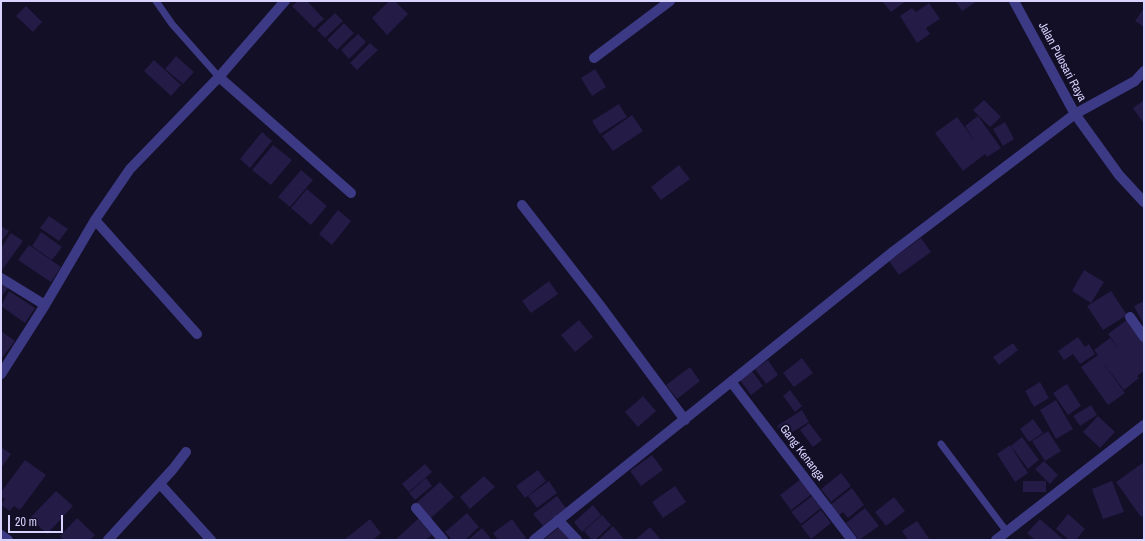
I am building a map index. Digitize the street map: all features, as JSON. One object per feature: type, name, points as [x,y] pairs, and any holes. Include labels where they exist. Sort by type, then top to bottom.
[{"type":"street","points":[[1,374],[45,305],[95,220],[130,169],[219,77],[285,1]]},
{"type":"street","points":[[594,58],[670,1]]},
{"type":"street","name":"Jalan Pulosari Raya","points":[[1014,1],[1075,114],[1119,175],[1144,202]]},
{"type":"street","points":[[534,540],[894,252],[1075,114],[1135,81],[1144,71]]},
{"type":"street","points":[[219,77],[351,193]]},
{"type":"street","points":[[522,205],[600,304],[685,420]]},
{"type":"street","points":[[95,220],[197,334]]},
{"type":"street","points":[[1,278],[45,305]]},
{"type":"street","points":[[1130,316],[1144,337]]},
{"type":"street","name":"Gang Kenanga","points":[[732,382],[852,540]]},
{"type":"street","points":[[996,540],[1144,425]]},
{"type":"street","points":[[108,540],[160,484],[186,452]]},
{"type":"street","points":[[160,484],[211,540]]},
{"type":"street","points":[[416,508],[443,540]]},
{"type":"street","points":[[558,520],[577,540]]},
{"type":"street","points":[[1,535],[8,540]]},
{"type":"lane","points":[[156,1],[172,24],[219,77]]},
{"type":"lane","points":[[941,444],[1007,532]]},
{"type":"building","points":[[298,1],[307,1],[324,19],[314,28],[292,6]]},
{"type":"building","points":[[389,1],[395,1],[408,14],[387,35],[372,18]]},
{"type":"building","points":[[882,1],[906,1],[891,12]]},
{"type":"building","points":[[955,1],[977,1],[962,11]]},
{"type":"building","points":[[929,3],[940,19],[926,28],[930,34],[917,43],[900,16],[912,8],[916,12]]},
{"type":"building","points":[[26,6],[42,22],[33,32],[16,16]]},
{"type":"building","points":[[1144,8],[1144,27],[1135,21]]},
{"type":"building","points":[[335,13],[343,21],[325,38],[317,30]]},
{"type":"building","points":[[344,23],[354,33],[337,50],[327,40]]},
{"type":"building","points":[[358,34],[366,42],[349,59],[341,50]]},
{"type":"building","points":[[370,43],[378,50],[357,70],[350,63]]},
{"type":"building","points":[[176,56],[194,72],[183,84],[165,69]]},
{"type":"building","points":[[154,60],[181,85],[171,96],[144,71]]},
{"type":"building","points":[[595,69],[606,87],[592,96],[581,78]]},
{"type":"building","points":[[984,100],[1001,117],[990,127],[973,110]]},
{"type":"building","points":[[1144,100],[1144,124],[1133,108]]},
{"type":"building","points":[[619,104],[627,117],[600,134],[592,121]]},
{"type":"building","points":[[632,115],[643,131],[613,151],[602,136]]},
{"type":"building","points":[[978,116],[1001,148],[987,157],[985,154],[963,171],[935,133],[957,117],[975,141],[965,126]]},
{"type":"building","points":[[1005,122],[1014,139],[1003,146],[993,129]]},
{"type":"building","points":[[262,132],[272,141],[250,168],[240,159]]},
{"type":"building","points":[[273,145],[292,160],[271,185],[252,170]]},
{"type":"building","points":[[679,165],[690,179],[661,200],[651,187]]},
{"type":"building","points":[[301,170],[313,180],[290,207],[278,197]]},
{"type":"building","points":[[307,189],[327,206],[311,225],[291,208]]},
{"type":"building","points":[[338,210],[351,221],[332,245],[319,234]]},
{"type":"building","points":[[49,216],[68,229],[59,241],[40,228]]},
{"type":"building","points":[[1,226],[9,231],[1,242]]},
{"type":"building","points":[[41,232],[62,247],[52,260],[32,246]]},
{"type":"building","points":[[11,233],[23,241],[2,270],[1,248]]},
{"type":"building","points":[[921,238],[931,252],[899,275],[889,261]]},
{"type":"building","points":[[29,245],[61,267],[51,282],[18,260]]},
{"type":"building","points":[[1084,270],[1104,282],[1091,303],[1072,291]]},
{"type":"building","points":[[549,281],[558,294],[531,313],[522,301]]},
{"type":"building","points":[[1,282],[8,288],[1,297]]},
{"type":"building","points":[[9,291],[35,308],[25,323],[1,306]]},
{"type":"building","points":[[1111,291],[1127,315],[1103,330],[1087,306]]},
{"type":"building","points":[[1144,301],[1144,325],[1134,306]]},
{"type":"building","points":[[1128,319],[1144,341],[1144,371],[1137,376],[1139,378],[1124,390],[1101,360],[1125,393],[1108,405],[1081,367],[1098,355],[1094,350],[1110,338],[1119,349],[1108,334]]},
{"type":"building","points":[[579,320],[593,337],[575,352],[561,335]]},
{"type":"building","points":[[1,331],[15,341],[1,359]]},
{"type":"building","points":[[1078,337],[1085,347],[1089,344],[1095,354],[1080,364],[1073,354],[1064,360],[1058,351]]},
{"type":"building","points":[[1013,343],[1018,350],[999,365],[993,357]]},
{"type":"building","points":[[802,358],[813,373],[794,387],[783,373]]},
{"type":"building","points":[[768,360],[778,375],[766,384],[755,369]]},
{"type":"building","points":[[690,367],[700,381],[677,399],[666,385]]},
{"type":"building","points":[[752,371],[763,386],[751,395],[740,380]]},
{"type":"building","points":[[1040,382],[1049,398],[1034,407],[1025,391]]},
{"type":"building","points":[[1067,384],[1081,406],[1068,415],[1053,393]]},
{"type":"building","points":[[790,390],[802,406],[795,412],[783,396]]},
{"type":"building","points":[[643,396],[656,411],[638,427],[625,412]]},
{"type":"building","points":[[1056,400],[1073,429],[1056,439],[1040,410]]},
{"type":"building","points":[[1091,405],[1097,415],[1080,426],[1073,416]]},
{"type":"building","points":[[802,410],[809,422],[784,437],[777,426]]},
{"type":"building","points":[[1098,416],[1115,432],[1100,448],[1083,432]]},
{"type":"building","points":[[1033,419],[1043,433],[1029,442],[1020,429]]},
{"type":"building","points":[[809,423],[822,440],[813,447],[800,430]]},
{"type":"building","points":[[1048,431],[1061,451],[1045,461],[1032,441]]},
{"type":"building","points":[[1022,437],[1039,460],[1028,469],[1011,446]]},
{"type":"building","points":[[1010,445],[1028,473],[1015,482],[997,454]]},
{"type":"building","points":[[1,447],[11,454],[1,468]]},
{"type":"building","points":[[652,455],[663,470],[641,486],[630,471]]},
{"type":"building","points":[[25,460],[46,475],[20,510],[14,506],[10,511],[1,505],[5,499],[1,497],[1,492]]},
{"type":"building","points":[[1044,461],[1058,475],[1050,484],[1035,469]]},
{"type":"building","points":[[1144,462],[1144,515],[1141,517],[1116,482]]},
{"type":"building","points":[[425,464],[432,472],[409,492],[402,484]]},
{"type":"building","points":[[538,470],[546,481],[525,498],[516,486]]},
{"type":"building","points":[[841,473],[851,486],[831,502],[821,489]]},
{"type":"building","points":[[484,476],[495,487],[470,509],[460,497]]},
{"type":"building","points":[[426,478],[432,486],[415,500],[409,493]]},
{"type":"building","points":[[801,479],[812,494],[791,510],[780,495]]},
{"type":"building","points":[[549,481],[557,493],[537,508],[528,496]]},
{"type":"building","points":[[1023,481],[1046,481],[1046,492],[1023,492]]},
{"type":"building","points":[[1112,481],[1124,512],[1103,519],[1092,489]]},
{"type":"building","points":[[440,482],[454,497],[430,519],[416,503]]},
{"type":"building","points":[[675,486],[686,502],[663,518],[652,502]]},
{"type":"building","points":[[852,488],[864,505],[848,518],[843,512],[838,516],[830,505]]},
{"type":"building","points":[[56,491],[73,506],[47,534],[30,518]]},
{"type":"building","points":[[557,496],[566,508],[543,526],[533,514]]},
{"type":"building","points":[[812,496],[821,508],[801,524],[791,512]]},
{"type":"building","points":[[894,497],[905,511],[886,526],[875,512]]},
{"type":"building","points":[[593,505],[601,515],[582,532],[574,522]]},
{"type":"building","points":[[865,508],[879,526],[859,540],[846,523]]},
{"type":"building","points":[[821,510],[831,523],[811,539],[801,526]]},
{"type":"building","points":[[467,513],[479,527],[465,540],[452,540],[445,532]]},
{"type":"building","points":[[1068,514],[1085,529],[1076,540],[1069,540],[1056,529]]},
{"type":"building","points":[[602,515],[611,525],[595,540],[592,540],[584,531]]},
{"type":"building","points":[[77,518],[95,535],[90,540],[64,540],[60,536]]},
{"type":"building","points":[[370,519],[381,533],[373,540],[344,540]]},
{"type":"building","points":[[418,519],[432,535],[426,540],[395,540]]},
{"type":"building","points":[[512,519],[526,538],[524,540],[498,540],[493,533]]},
{"type":"building","points":[[1040,519],[1064,540],[1035,540],[1027,533]]},
{"type":"building","points":[[917,521],[930,540],[908,540],[902,531]]},
{"type":"building","points":[[561,526],[571,540],[543,540]]},
{"type":"building","points":[[613,526],[623,538],[621,540],[598,540]]},
{"type":"building","points":[[650,527],[661,540],[635,540]]},
{"type":"building","points":[[482,528],[492,540],[468,540]]}]
